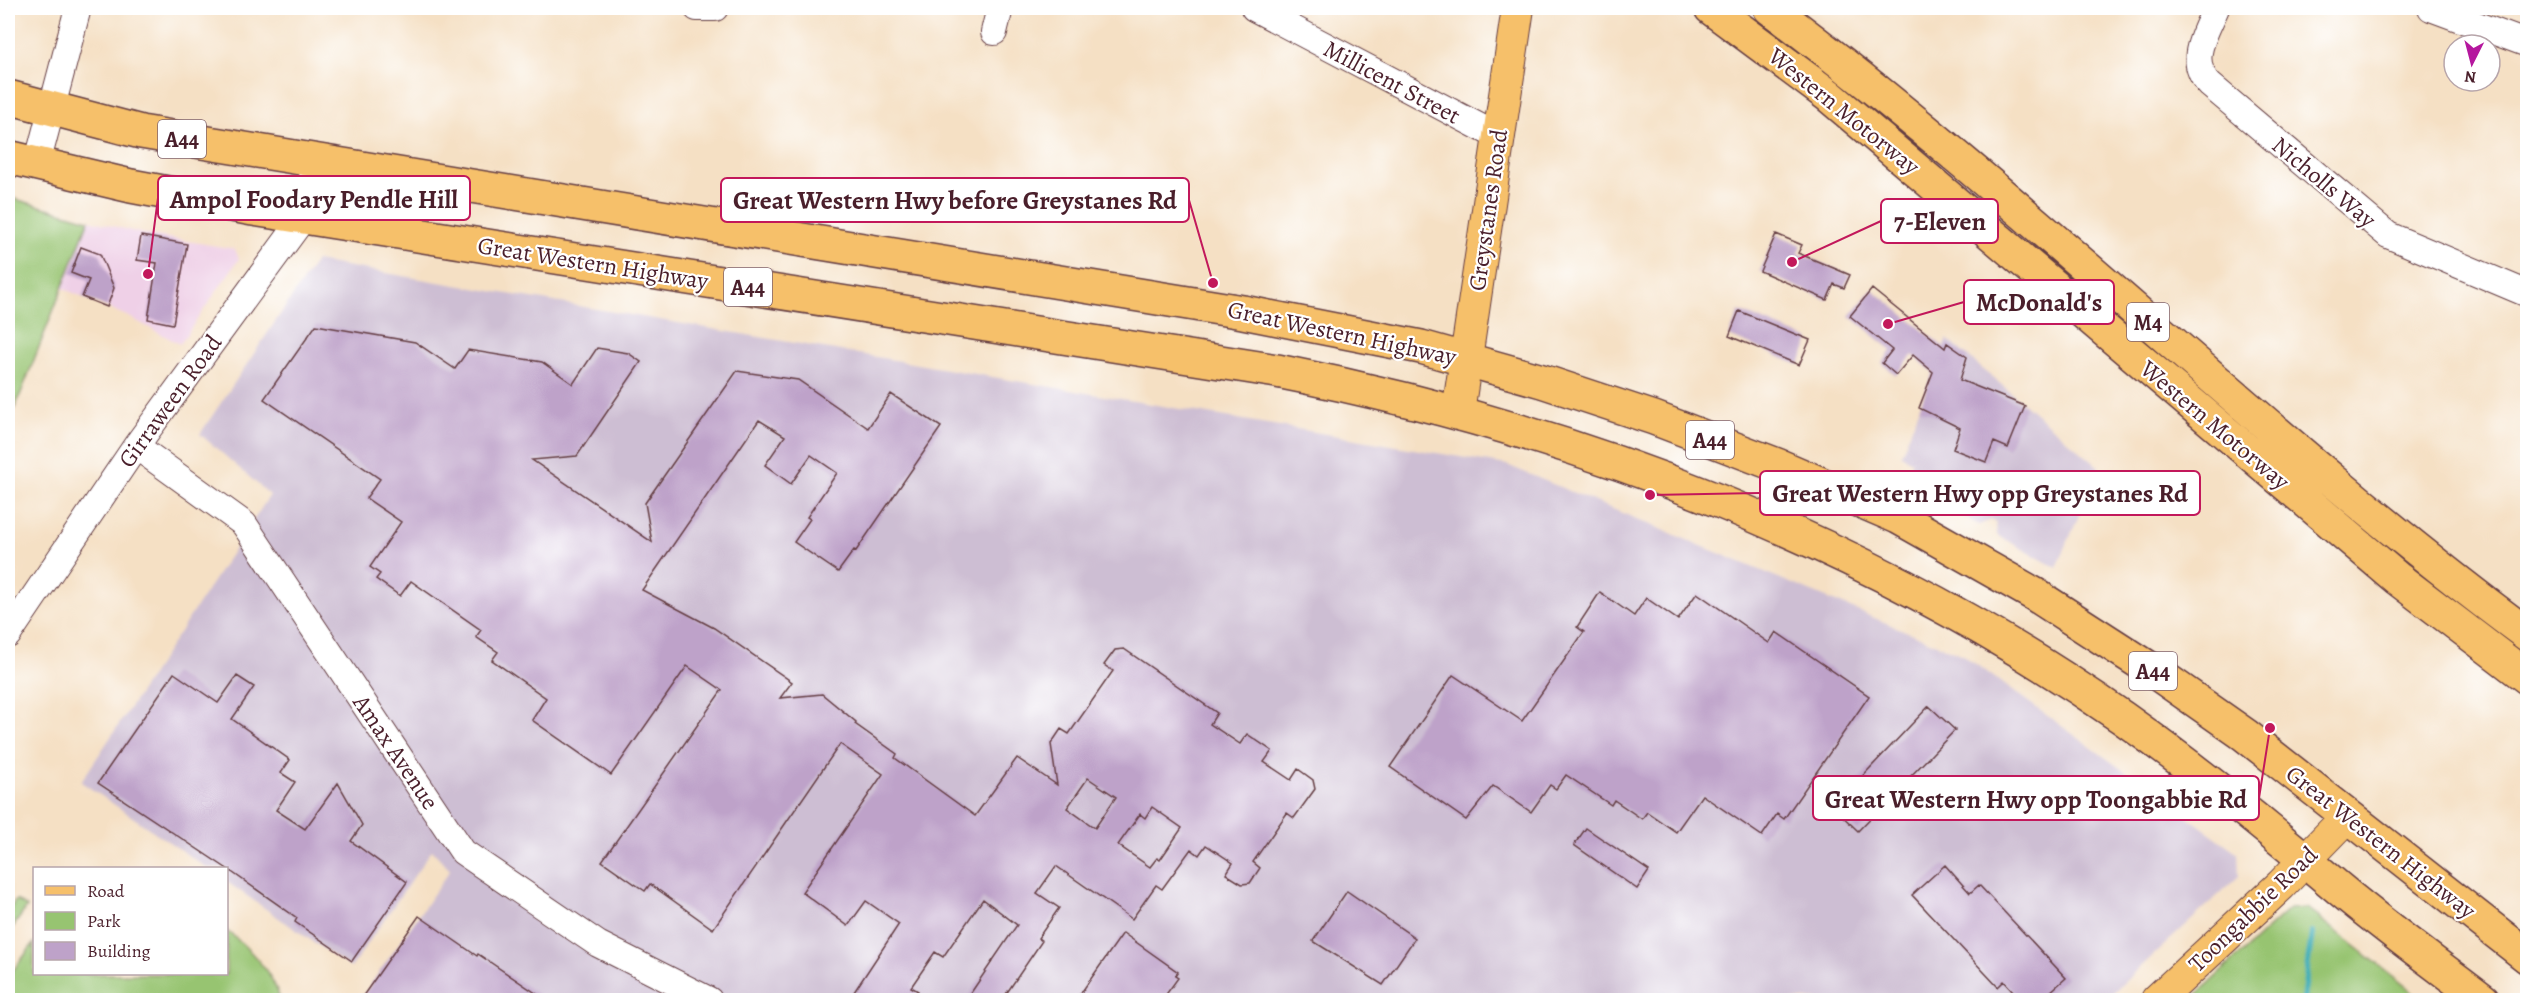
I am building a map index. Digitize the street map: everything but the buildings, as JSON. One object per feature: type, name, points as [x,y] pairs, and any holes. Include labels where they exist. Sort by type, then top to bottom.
[{"type":"highway","name":"Western Motorway","points":[[1711,8],[1828,95],[2398,579],[2528,678]]},
{"type":"highway","name":"Western Motorway","points":[[1770,8],[1926,131],[2417,551],[2528,635]]},
{"type":"highway","name":"Great Western Highway","points":[[8,97],[141,132],[1366,334],[1466,359],[1654,418],[1777,465],[1898,517],[2034,594],[2149,668],[2245,735],[2528,957]]},
{"type":"highway","name":"Great Western Highway","points":[[22,161],[131,186],[304,217],[1276,371],[1367,389],[1458,412],[1671,481],[1821,544],[1913,589],[1973,622],[2120,716],[2263,823],[2330,881],[2483,1000]]},
{"type":"main road","name":"Greystanes Road","points":[[1458,412],[1518,8]]},
{"type":"main road","name":"Toongabbie Road","points":[[2157,1000],[2306,859],[2348,816]]},
{"type":"street","points":[[22,161],[51,109],[78,8]]},
{"type":"street","points":[[696,8],[715,8]]},
{"type":"street","name":"Millicent Street","points":[[1254,8],[1499,137]]},
{"type":"street","name":"Nicholls Way","points":[[2216,8],[2198,49],[2197,62],[2202,77],[2210,85],[2388,235],[2528,294]]},
{"type":"street","points":[[2431,8],[2528,44]]},
{"type":"street","name":"Girraween Road","points":[[8,635],[136,446],[304,217],[314,161]]},
{"type":"street","name":"Amax Avenue","points":[[136,446],[244,524],[463,852],[598,944],[709,1000]]},
{"type":"shaded area","points":[[89,220],[144,234],[235,249],[239,259],[180,344],[129,317],[62,288]]},
{"type":"shaded area","points":[[316,261],[1507,465],[1963,655],[2238,853],[2239,876],[2105,1000],[360,1000],[450,870],[432,850],[351,968],[228,883],[228,867],[206,867],[81,782],[270,495],[200,434]]},
{"type":"shaded area","points":[[1947,339],[2099,467],[2057,568],[1997,535],[1996,523],[1991,520],[1979,525],[1903,485],[1912,461],[1901,455]]},
{"type":"green space","points":[[8,197],[89,220],[8,426]]},
{"type":"green space","points":[[16,900],[27,907],[13,927],[8,924],[8,911]]},
{"type":"green space","points":[[2307,908],[2423,1000],[2191,1000],[2289,909]]},
{"type":"green space","points":[[228,932],[259,961],[272,980],[280,1000],[8,1000],[8,977],[33,944],[33,975],[228,975]]},
{"type":"waterway","points":[[2303,1000],[2312,933]]},
{"type":"place","name":"7-Eleven","points":[[1792,262]]},
{"type":"place","name":"Ampol Foodary Pendle Hill","points":[[148,274]]},
{"type":"place","name":"Great Western Hwy before Greystanes Rd","points":[[1213,283]]},
{"type":"place","name":"McDonald's","points":[[1888,324]]},
{"type":"place","name":"Great Western Hwy opp Greystanes Rd","points":[[1650,495]]},
{"type":"place","name":"Great Western Hwy opp Toongabbie Rd","points":[[2270,728]]}]
